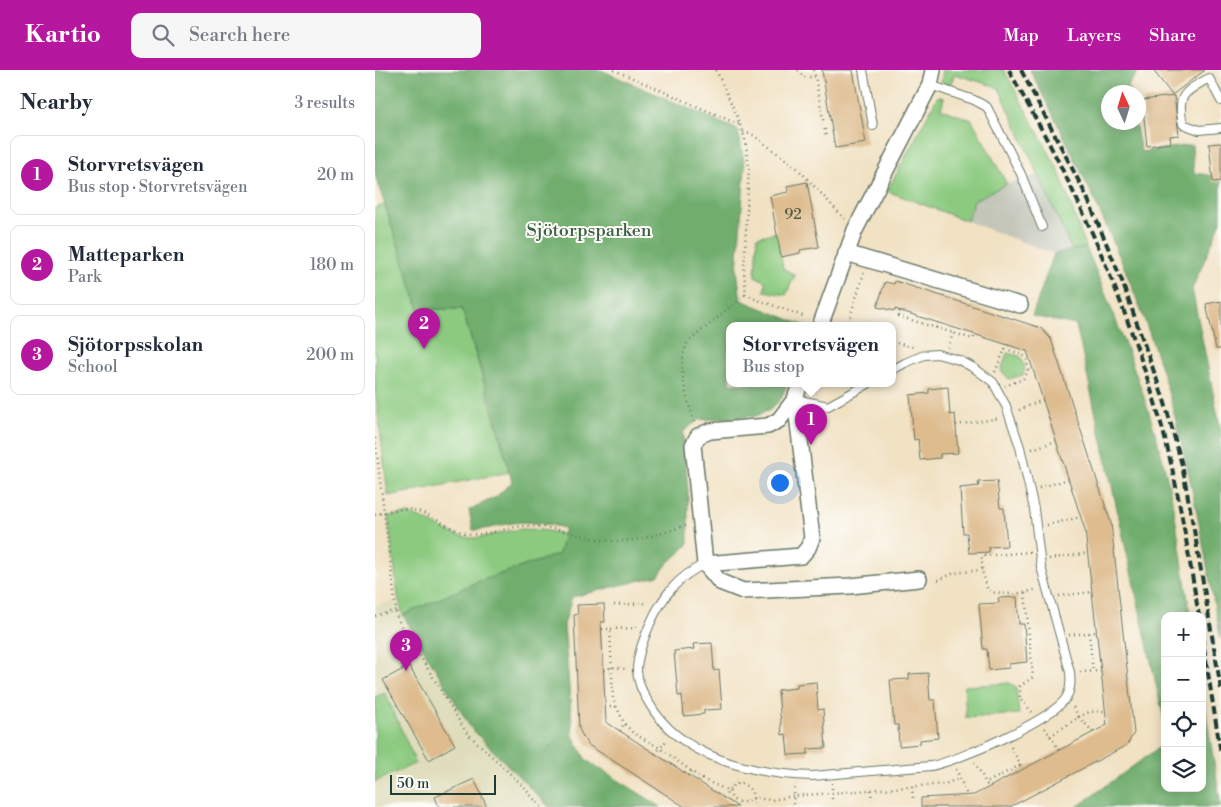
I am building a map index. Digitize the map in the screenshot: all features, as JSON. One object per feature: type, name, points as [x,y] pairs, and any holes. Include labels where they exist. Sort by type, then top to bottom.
[{"type":"street","points":[[821,322],[855,230],[929,85],[933,70]]},
{"type":"street","points":[[845,253],[1021,305]]},
{"type":"street","points":[[799,387],[795,399],[779,420],[768,426],[711,431],[698,436],[693,445],[705,564],[720,582],[743,591],[850,586],[919,579]]},
{"type":"street","points":[[705,564],[801,556],[808,548],[813,538],[795,399]]},
{"type":"lane","points":[[863,70],[873,126]]},
{"type":"lane","points":[[1221,101],[1207,74],[1188,90],[1180,103],[1183,124],[1199,130],[1221,128]]},
{"type":"lane","points":[[929,85],[974,100],[987,107],[1021,174],[1042,227]]},
{"type":"lane","points":[[705,564],[693,569],[675,583],[661,603],[642,642],[637,671],[648,703],[672,733],[699,750],[719,759],[795,775],[931,766],[970,754],[1039,720],[1067,697],[1070,690],[1070,672],[1045,587],[1030,491],[1012,420],[997,389],[990,380],[975,368],[959,360],[937,354],[905,362],[896,368]]},
{"type":"lane","points":[[795,399],[828,406],[863,387]]},
{"type":"path","points":[[614,70],[740,125]]},
{"type":"path","points":[[716,70],[743,132],[749,166],[743,271],[746,294]]},
{"type":"path","points":[[798,70],[803,77],[815,77]]},
{"type":"path","points":[[814,70],[826,136]]},
{"type":"path","points":[[743,132],[753,135],[797,168],[855,230]]},
{"type":"path","points":[[848,322],[868,260]]},
{"type":"path","points":[[746,294],[755,299],[807,317]]},
{"type":"path","points":[[698,436],[682,379],[683,352],[688,342],[746,294]]},
{"type":"path","points":[[900,311],[898,316],[936,328],[973,339],[975,334]]},
{"type":"path","points":[[936,328],[938,323]]},
{"type":"path","points":[[896,343],[914,348],[924,356]]},
{"type":"path","points":[[1009,345],[1009,350]]},
{"type":"path","points":[[990,380],[1005,349],[1022,354],[1027,360],[1028,372]]},
{"type":"path","points":[[997,389],[1023,379],[1033,369]]},
{"type":"path","points":[[375,438],[397,618],[467,732],[520,783],[541,807]]},
{"type":"path","points":[[1021,453],[1056,441]]},
{"type":"path","points":[[1030,491],[1069,479]]},
{"type":"path","points":[[375,515],[405,509],[418,512],[459,531],[473,534],[512,526],[531,526],[612,541],[635,541],[701,522]]},
{"type":"path","points":[[1036,528],[1081,517]]},
{"type":"path","points":[[1039,551],[982,556],[982,570],[988,591],[993,593],[1025,593],[1045,587]]},
{"type":"path","points":[[1040,560],[1088,553]]},
{"type":"path","points":[[938,580],[954,573],[982,570]]},
{"type":"path","points":[[1049,598],[1092,592]]},
{"type":"path","points":[[1025,593],[1033,677],[1020,686],[1021,699],[1039,720],[1059,750]]},
{"type":"path","points":[[614,605],[661,603]]},
{"type":"path","points":[[375,616],[396,610]]},
{"type":"path","points":[[602,629],[610,629]]},
{"type":"path","points":[[1060,637],[1097,632]]},
{"type":"path","points":[[1089,633],[1093,672]]},
{"type":"path","points":[[603,670],[612,667],[637,671]]},
{"type":"path","points":[[1070,672],[1101,671]]},
{"type":"path","points":[[1067,697],[1079,717],[1093,732]]},
{"type":"path","points":[[605,708],[616,706]]},
{"type":"path","points":[[1050,736],[1089,712],[1105,711]]},
{"type":"path","points":[[620,731],[624,723]]},
{"type":"path","points":[[655,754],[672,733]]},
{"type":"path","points":[[1005,736],[1023,769]]},
{"type":"path","points":[[970,754],[988,787]]},
{"type":"path","points":[[953,760],[967,795]]},
{"type":"path","points":[[988,782],[1021,765]]},
{"type":"path","points":[[688,776],[692,771]]},
{"type":"path","points":[[832,774],[832,802]]},
{"type":"path","points":[[793,804],[795,775]]},
{"type":"path","points":[[754,798],[772,800],[794,796],[945,784],[960,778]]},
{"type":"path","points":[[723,798],[733,786],[740,782],[749,787],[754,794],[754,806]]},
{"type":"path","points":[[912,787],[913,798]]},
{"type":"path","points":[[871,790],[873,800]]},
{"type":"shaded area","points":[[1038,175],[1072,250],[1054,254],[967,221],[974,200],[1007,184]]},
{"type":"shaded area","points":[[395,600],[471,728],[549,807],[375,807],[375,606]]},
{"type":"green space","name":"Sjötorpsparken","points":[[375,70],[601,70],[738,130],[745,167],[737,270],[741,300],[795,322],[726,322],[726,387],[786,387],[781,399],[770,410],[756,416],[698,420],[683,432],[688,492],[688,545],[668,563],[658,576],[572,597],[564,625],[573,736],[586,760],[661,807],[549,807],[471,728],[403,615],[477,582],[559,554],[564,528],[538,523],[518,522],[473,530],[469,510],[496,497],[512,482],[492,405],[462,309],[419,309],[375,175]]},
{"type":"green space","points":[[943,70],[1004,70],[1058,169],[1086,247],[1072,250],[999,88],[955,74],[950,85],[941,82]]},
{"type":"green space","points":[[1030,70],[1140,70],[1128,85],[1101,85],[1101,130],[1136,130],[1141,152],[1192,145],[1194,173],[1221,177],[1221,222],[1192,289],[1221,432],[1221,640],[1195,505],[1172,404],[1162,371],[1119,255],[1067,143]]},
{"type":"green space","points":[[938,96],[944,98],[941,109],[972,120],[1007,184],[974,200],[967,221],[887,191]]},
{"type":"green space","points":[[385,205],[419,309],[462,309],[510,472],[388,496],[375,389],[375,208]]},
{"type":"green space","points":[[777,232],[783,268],[795,275],[786,295],[764,291],[766,282],[755,276],[757,237]]},
{"type":"green space","points":[[1086,247],[1135,371],[1165,467],[1177,528],[1190,612],[1161,612],[1161,706],[1076,325],[1032,316],[1054,254]]},
{"type":"green space","points":[[1007,353],[1020,356],[1024,368],[1023,375],[1009,379],[1001,371]]},
{"type":"green space","points":[[407,514],[463,537],[483,537],[520,529],[564,534],[559,554],[477,582],[403,615],[398,597],[388,516]]},
{"type":"green space","points":[[1010,683],[1016,688],[1019,714],[966,718],[964,686]]},
{"type":"green space","points":[[385,693],[416,763],[375,782],[375,697]]},
{"type":"green space","points":[[1206,713],[1221,807],[1077,807],[1161,746],[1161,792],[1206,792]]},
{"type":"building","points":[[822,70],[853,70],[866,143],[835,148]]},
{"type":"building","points":[[1153,70],[1205,70],[1172,95]]},
{"type":"building","points":[[1174,96],[1179,135],[1170,136],[1171,143],[1147,146],[1146,100]]},
{"type":"building","points":[[1221,143],[1221,181],[1213,182],[1209,144]]},
{"type":"building","points":[[807,182],[819,247],[800,250],[800,253],[781,257],[770,196],[788,192],[787,186]]},
{"type":"building","points":[[895,281],[1041,328],[1051,339],[1111,523],[1134,733],[1127,745],[1010,807],[921,807],[921,798],[974,795],[1107,725],[1085,530],[1027,351],[895,309],[895,311],[877,307],[885,282],[894,284]]},
{"type":"building","points":[[1221,301],[1221,349],[1216,349],[1206,304]]},
{"type":"building","points":[[948,387],[950,415],[955,414],[958,453],[940,454],[940,458],[920,460],[918,439],[914,440],[910,395],[929,393],[929,389]]},
{"type":"building","points":[[997,481],[1000,508],[1004,508],[1007,546],[989,547],[989,552],[969,553],[967,533],[963,533],[960,488],[979,486],[978,482]]},
{"type":"building","points":[[1017,597],[1019,624],[1024,624],[1027,662],[1009,664],[1009,668],[989,670],[987,649],[983,649],[979,604],[999,603],[998,598]]},
{"type":"building","points":[[604,604],[605,622],[601,622],[606,722],[738,807],[685,807],[587,744],[579,729],[574,615],[578,614],[577,605]]},
{"type":"building","points":[[712,643],[714,671],[719,670],[722,709],[704,710],[704,714],[684,716],[682,695],[678,696],[674,651],[694,649],[693,644]]},
{"type":"building","points":[[409,666],[455,745],[429,760],[383,680]]},
{"type":"building","points":[[928,673],[930,700],[935,700],[938,738],[920,740],[920,744],[899,746],[898,725],[894,725],[890,680],[909,679],[909,674]]},
{"type":"building","points":[[816,682],[818,710],[823,709],[826,748],[808,749],[808,754],[788,755],[786,734],[782,735],[778,690],[797,688],[797,684]]},
{"type":"building","points":[[474,779],[487,807],[439,807],[435,797]]},
{"type":"railway","points":[[1009,70],[1049,142],[1074,194],[1111,277],[1132,333],[1167,446],[1198,612]]},
{"type":"railway","points":[[1021,70],[1086,195],[1122,281],[1165,403],[1182,465],[1221,689]]},
{"type":"railway","points":[[1205,657],[1221,754]]},
{"type":"place","name":"Matteparken","points":[[424,349]]},
{"type":"place","name":"Storvretsvägen","points":[[811,445]]},
{"type":"place","name":"Sjötorpsskolan","points":[[406,671]]}]
